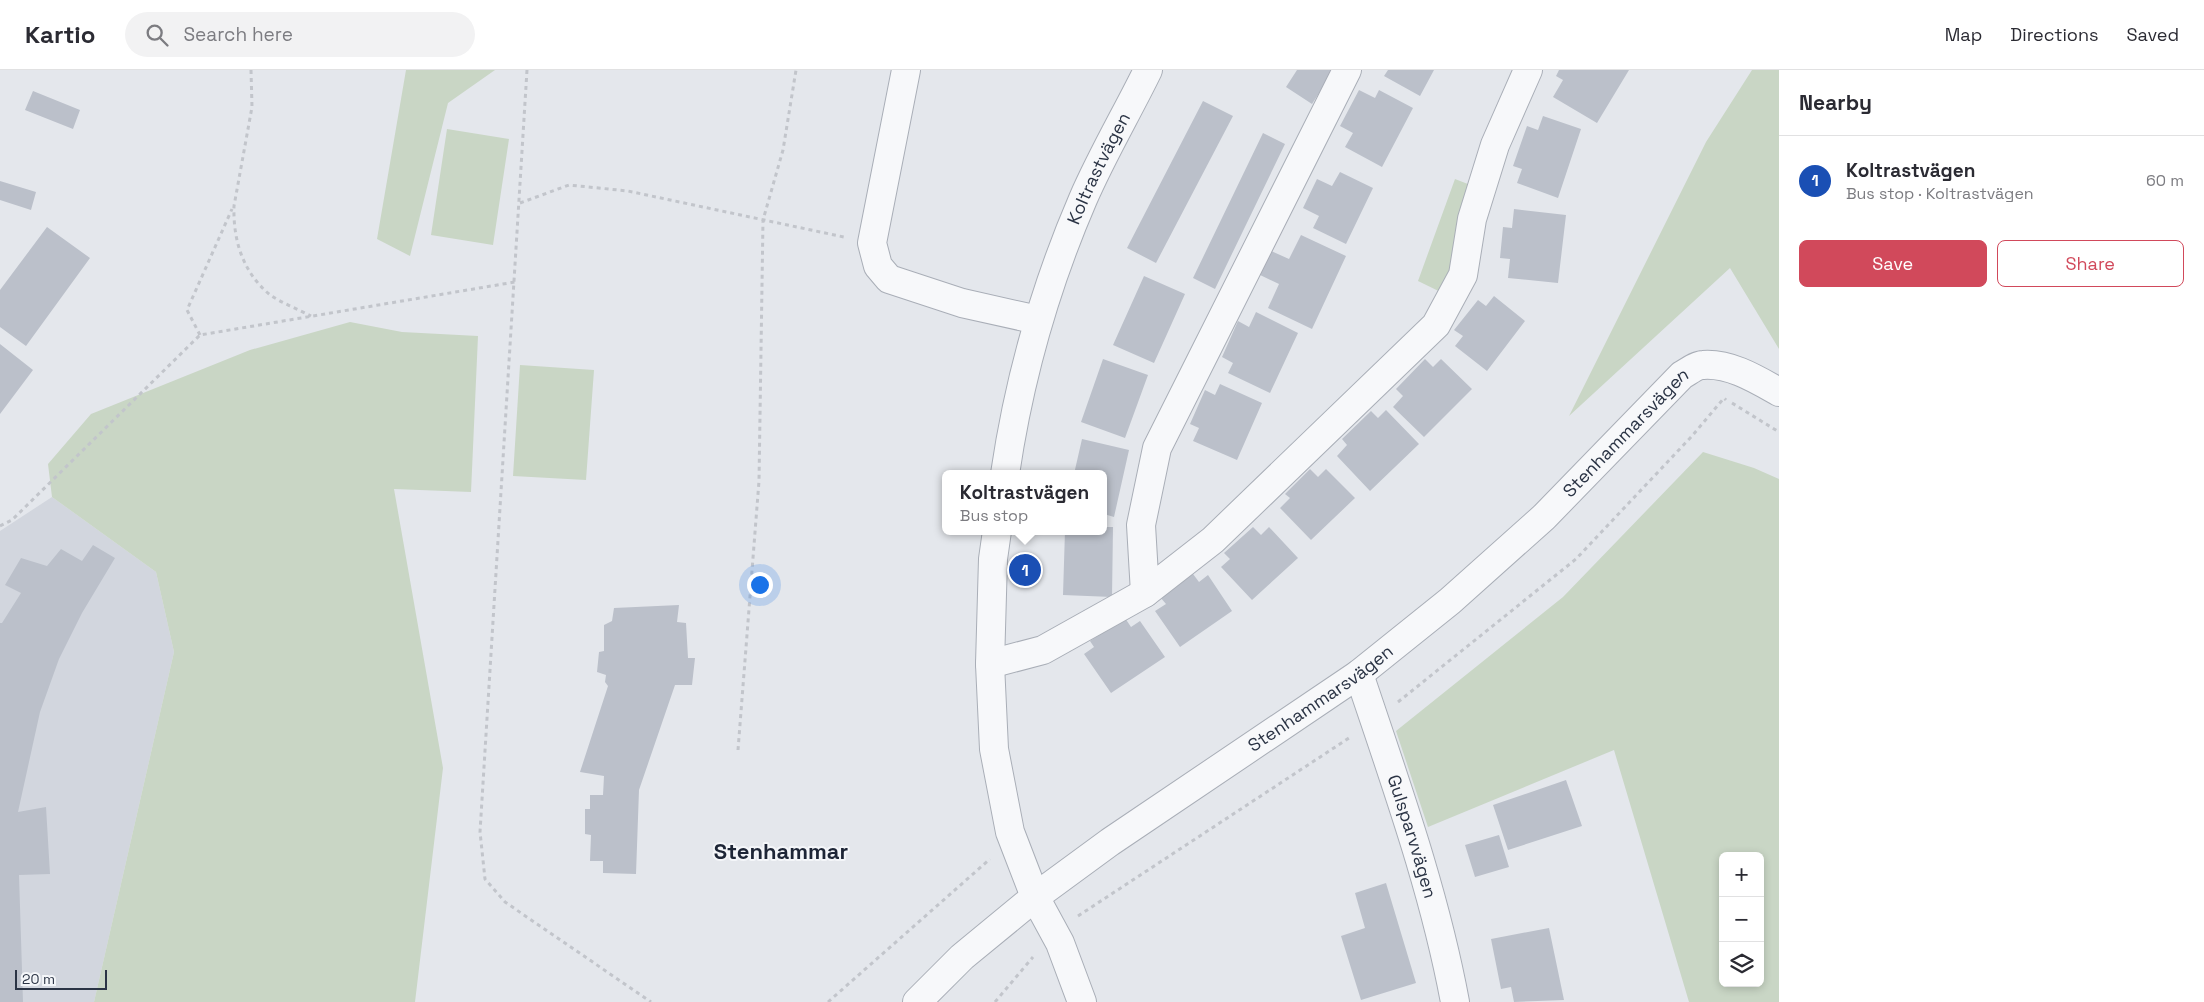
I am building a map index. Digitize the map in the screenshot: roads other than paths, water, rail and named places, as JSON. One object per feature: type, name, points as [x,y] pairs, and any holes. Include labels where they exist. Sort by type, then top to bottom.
[{"type":"street","points":[[906,70],[872,242],[878,266],[889,279],[962,302],[1038,320]]},
{"type":"street","name":"Koltrastvägen","points":[[1006,470],[1011,432],[1038,320],[1083,199],[1148,70]]},
{"type":"street","points":[[1145,593],[1141,524],[1157,448],[1348,70]]},
{"type":"street","points":[[990,664],[1043,650],[1145,593],[1213,540],[1436,325],[1463,275],[1472,219],[1495,145],[1528,70]]},
{"type":"street","name":"Stenhammarsvägen","points":[[917,1002],[962,957],[1035,897],[1110,842],[1359,674],[1450,601],[1537,523],[1682,375],[1701,365],[1731,369],[1752,377],[1779,392]]},
{"type":"street","points":[[996,535],[993,559],[990,664],[994,749],[1013,839],[1035,897],[1060,943],[1082,1002]]},
{"type":"street","name":"Gulsparvvägen","points":[[1359,674],[1404,806],[1444,941],[1455,1002]]},
{"type":"place","name":"Koltrastvägen","points":[[1025,570]]},
{"type":"district","name":"Stenhammar","points":[[781,851]]}]
